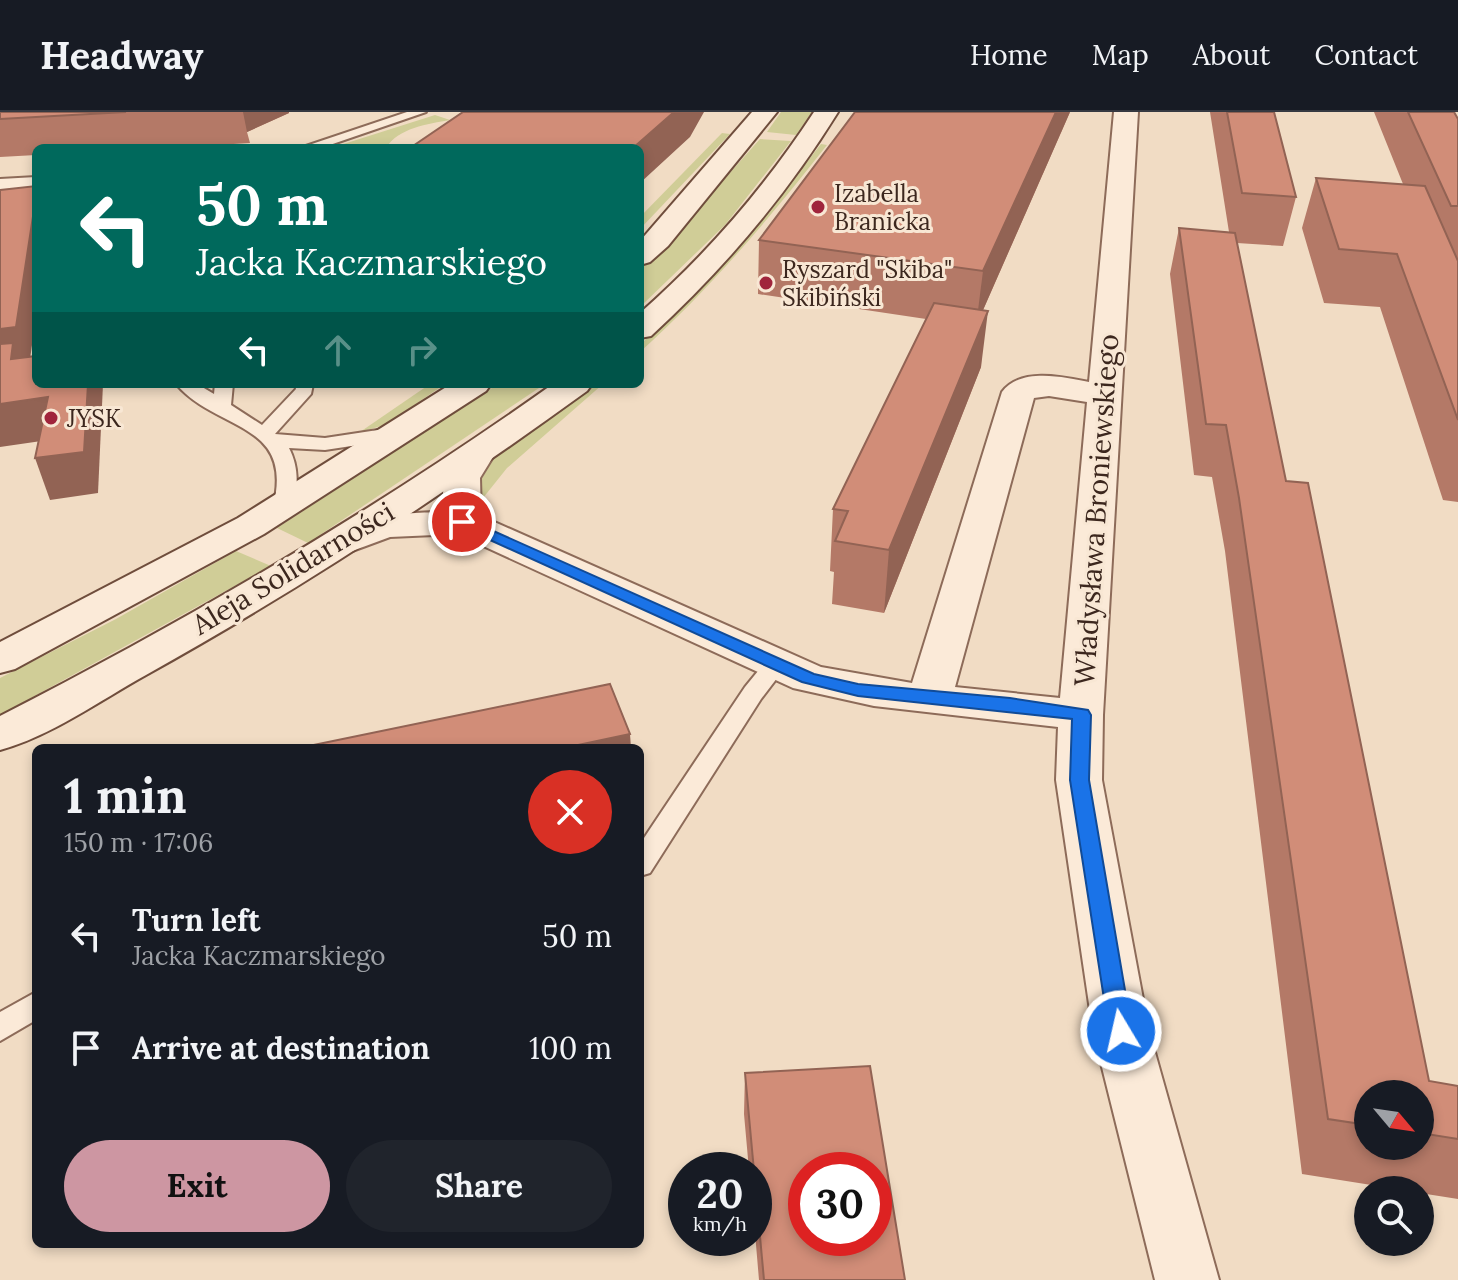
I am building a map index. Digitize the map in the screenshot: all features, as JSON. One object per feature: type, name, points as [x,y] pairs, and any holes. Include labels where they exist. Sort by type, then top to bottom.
[{"type":"street","points":[[644,252],[658,240],[765,112]]},
{"type":"street","points":[[644,325],[712,260],[757,210],[826,112]]},
{"type":"street","name":"Władysława Broniewskiego","points":[[1126,112],[1081,715],[1079,780],[1121,1031],[1187,1280]]},
{"type":"street","points":[[0,187],[32,185]]},
{"type":"street","points":[[930,697],[1019,392],[1027,387],[1042,387],[1104,395]]},
{"type":"street","name":"Aleja Solidarności","points":[[0,659],[283,507],[468,388]]},
{"type":"street","name":"Aleja Solidarności","points":[[0,735],[203,624],[334,546],[569,388]]},
{"type":"street","points":[[462,522],[458,488],[464,469],[478,452]]},
{"type":"street","points":[[334,546],[359,534],[388,526],[462,522],[775,665],[837,686],[1081,715]]},
{"type":"lane","points":[[320,144],[420,112]]},
{"type":"lane","points":[[191,388],[269,439],[288,466],[289,483],[283,507]]},
{"type":"lane","points":[[221,408],[224,388]]},
{"type":"lane","points":[[269,439],[305,388]]},
{"type":"lane","points":[[269,439],[325,444],[402,433]]},
{"type":"lane","points":[[644,860],[753,693],[775,665]]},
{"type":"lane","points":[[0,1028],[32,1007]]},
{"type":"shaded area","points":[[781,112],[812,112],[796,135],[767,132]]},
{"type":"shaded area","points":[[435,115],[450,120],[406,131],[389,144],[344,144]]},
{"type":"shaded area","points":[[722,133],[730,134],[644,225],[644,213]]},
{"type":"shaded area","points":[[760,139],[791,141],[725,225],[644,303],[644,263],[678,231]]},
{"type":"shaded area","points":[[821,144],[827,145],[738,253],[644,348],[644,341],[737,250]]},
{"type":"shaded area","points":[[424,388],[439,388],[385,425],[360,432]]},
{"type":"shaded area","points":[[492,388],[539,388],[308,543],[277,528]]},
{"type":"shaded area","points":[[589,388],[598,388],[507,468],[483,498],[478,485],[494,458]]},
{"type":"shaded area","points":[[236,551],[271,566],[0,715],[0,678],[116,619]]},
{"type":"building","points":[[0,112],[126,112],[0,119]]},
{"type":"building","points":[[463,112],[674,112],[638,144],[416,144]]},
{"type":"building","points":[[855,112],[1056,112],[983,271],[759,240]]},
{"type":"building","points":[[1227,112],[1274,112],[1296,197],[1242,193]]},
{"type":"building","points":[[1408,112],[1454,112],[1458,119],[1458,206],[1451,206]]},
{"type":"building","points":[[1316,178],[1425,186],[1458,261],[1458,420],[1397,254],[1339,249]]},
{"type":"building","points":[[32,186],[32,223],[16,327],[0,329],[0,190]]},
{"type":"building","points":[[1179,228],[1235,233],[1286,481],[1308,483],[1429,1080],[1354,1080],[1354,1123],[1328,1119],[1239,498],[1226,425],[1206,424]]},
{"type":"building","points":[[934,303],[988,311],[889,550],[835,541],[848,511],[833,509]]},
{"type":"building","points":[[13,343],[11,359],[32,356],[32,388],[88,388],[84,452],[35,458],[48,397],[0,404],[0,344]]},
{"type":"building","points":[[610,684],[630,734],[583,744],[318,744]]},
{"type":"building","points":[[870,1066],[884,1152],[788,1152],[788,1256],[892,1256],[892,1201],[905,1280],[764,1280],[762,1256],[772,1256],[772,1152],[752,1152],[745,1073]]},
{"type":"building","points":[[1434,1082],[1458,1086],[1458,1139],[1434,1135]]},
{"type":"place","name":"Izabella Branicka","points":[[818,207]]},
{"type":"place","name":"Ryszard \"Skiba\" Skibiński","points":[[766,283]]},
{"type":"place","name":"JYSK","points":[[51,418]]},
{"type":"route","points":[[462,522],[808,678],[892,695],[1010,704],[1081,715],[1079,780],[1121,1031]]}]
